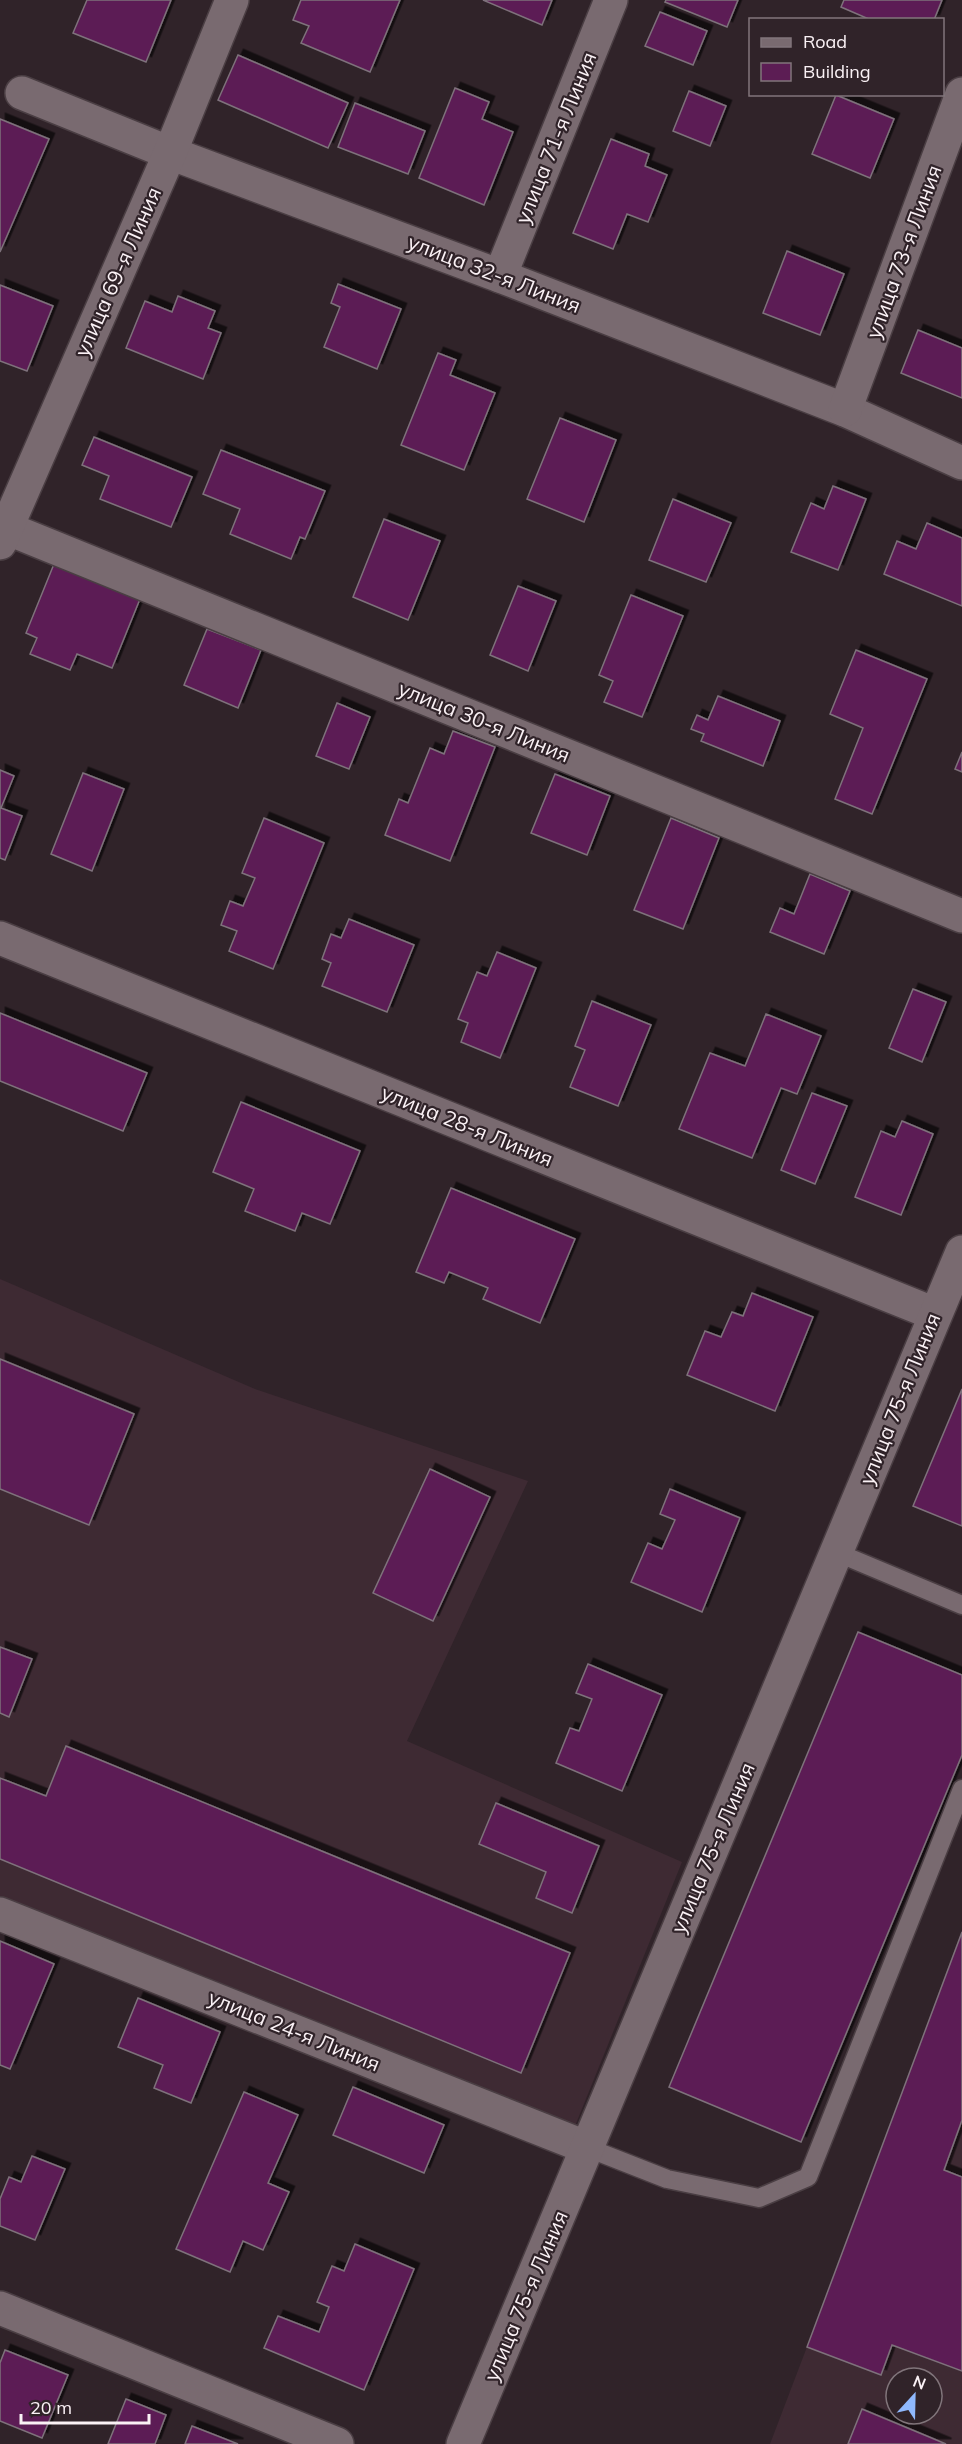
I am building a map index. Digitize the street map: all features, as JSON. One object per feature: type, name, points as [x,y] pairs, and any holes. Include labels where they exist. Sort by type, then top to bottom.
[{"type":"street","name":"улица 69-я Линия","points":[[3,536],[170,153],[232,0]]},
{"type":"street","name":"улица 71-я Линия","points":[[500,276],[612,0]]},
{"type":"street","name":"улица 32-я Линия","points":[[22,93],[170,153],[500,276],[845,410],[962,463]]},
{"type":"street","name":"улица 73-я Линия","points":[[845,410],[962,94]]},
{"type":"street","name":"улица 30-я Линия","points":[[3,536],[962,916]]},
{"type":"street","name":"улица 28-я Линия","points":[[0,938],[935,1314]]},
{"type":"street","name":"улица 75-я Линия","points":[[472,2441],[588,2148],[962,1252]]},
{"type":"street","name":"улица 24-я Линия","points":[[0,1914],[588,2148]]},
{"type":"street","points":[[0,2308],[337,2444]]},
{"type":"lane","points":[[838,1553],[962,1605]]},
{"type":"lane","points":[[588,2148],[668,2179],[759,2198],[808,2177],[962,1789]]},
{"type":"shaded area","points":[[0,1279],[255,1389],[528,1481],[407,1741],[682,1862],[575,2126],[0,1899]]},
{"type":"shaded area","points":[[962,1930],[962,2444],[770,2444],[834,2276]]},
{"type":"building","points":[[87,0],[171,0],[146,62],[73,33]]},
{"type":"building","points":[[301,0],[400,0],[370,72],[301,43],[309,26],[293,20]]},
{"type":"building","points":[[483,0],[552,0],[542,25]]},
{"type":"building","points":[[666,0],[738,0],[727,27],[665,2]]},
{"type":"building","points":[[844,0],[942,0],[935,18],[866,18],[841,7]]},
{"type":"building","points":[[660,12],[707,31],[693,65],[645,46]]},
{"type":"building","points":[[238,55],[348,103],[328,148],[218,100]]},
{"type":"building","points":[[455,88],[489,102],[482,119],[513,132],[484,205],[419,178]]},
{"type":"building","points":[[689,91],[726,106],[710,146],[673,131]]},
{"type":"building","points":[[836,96],[894,119],[870,178],[812,154]]},
{"type":"building","points":[[355,103],[425,131],[408,174],[338,147]]},
{"type":"building","points":[[0,119],[49,139],[0,252]]},
{"type":"building","points":[[611,139],[649,154],[645,166],[667,175],[648,222],[627,214],[613,249],[573,233]]},
{"type":"building","points":[[787,251],[844,274],[820,335],[763,313]]},
{"type":"building","points":[[338,284],[401,309],[377,369],[324,347],[340,307],[331,303]]},
{"type":"building","points":[[0,285],[53,306],[27,371],[0,361]]},
{"type":"building","points":[[178,296],[215,311],[208,328],[221,333],[203,379],[126,348],[145,301],[172,312]]},
{"type":"building","points":[[918,330],[962,348],[962,398],[901,373]]},
{"type":"building","points":[[438,353],[456,360],[450,375],[495,393],[464,470],[401,445]]},
{"type":"building","points":[[560,418],[616,440],[584,522],[527,499]]},
{"type":"building","points":[[94,437],[192,477],[171,527],[100,499],[109,476],[82,465]]},
{"type":"building","points":[[221,450],[325,491],[305,539],[300,537],[291,559],[230,534],[240,509],[203,494]]},
{"type":"building","points":[[833,486],[866,499],[838,570],[791,552],[811,503],[824,509]]},
{"type":"building","points":[[673,499],[731,523],[706,582],[649,560]]},
{"type":"building","points":[[384,519],[440,541],[408,620],[353,597]]},
{"type":"building","points":[[927,523],[962,538],[962,606],[884,574],[897,541],[916,549]]},
{"type":"building","points":[[54,564],[140,599],[112,668],[77,654],[70,670],[30,654],[37,638],[26,633]]},
{"type":"building","points":[[518,586],[556,601],[528,671],[490,655]]},
{"type":"building","points":[[631,595],[683,616],[642,717],[604,702],[613,681],[599,675]]},
{"type":"building","points":[[207,629],[261,650],[238,708],[184,685]]},
{"type":"building","points":[[856,650],[927,679],[872,814],[835,799],[863,728],[830,714]]},
{"type":"building","points":[[718,696],[780,721],[763,766],[701,741],[704,734],[691,729],[697,715],[708,720]]},
{"type":"building","points":[[337,703],[370,717],[349,769],[316,756]]},
{"type":"building","points":[[453,731],[495,747],[450,861],[385,835],[399,799],[408,803],[430,748],[444,754]]},
{"type":"building","points":[[962,752],[962,772],[955,769]]},
{"type":"building","points":[[0,770],[14,776],[1,808],[22,816],[5,860],[0,858]]},
{"type":"building","points":[[83,773],[124,789],[92,871],[51,854]]},
{"type":"building","points":[[555,774],[610,796],[587,855],[531,833]]},
{"type":"building","points":[[264,818],[324,843],[273,969],[229,951],[237,931],[221,925],[230,901],[243,906],[255,878],[242,873]]},
{"type":"building","points":[[671,818],[719,838],[683,929],[634,910]]},
{"type":"building","points":[[810,874],[850,891],[824,954],[770,932],[780,908],[794,914]]},
{"type":"building","points":[[349,919],[414,945],[387,1012],[322,986],[331,963],[322,959],[331,934],[341,938]]},
{"type":"building","points":[[497,952],[536,968],[500,1058],[461,1042],[468,1023],[458,1019],[477,972],[487,976]]},
{"type":"building","points":[[913,989],[946,1002],[922,1062],[889,1048]]},
{"type":"building","points":[[592,1001],[651,1025],[618,1106],[570,1087],[585,1050],[575,1046]]},
{"type":"building","points":[[0,1013],[147,1073],[123,1131],[0,1081]]},
{"type":"building","points":[[766,1014],[821,1036],[797,1094],[781,1088],[752,1158],[679,1129],[710,1053],[745,1066]]},
{"type":"building","points":[[812,1093],[847,1106],[815,1184],[781,1170]]},
{"type":"building","points":[[241,1102],[360,1151],[330,1224],[302,1213],[295,1231],[245,1211],[254,1189],[213,1172]]},
{"type":"building","points":[[902,1121],[933,1134],[901,1215],[855,1197],[881,1131],[895,1137]]},
{"type":"building","points":[[451,1188],[575,1239],[540,1323],[483,1299],[488,1288],[449,1272],[444,1283],[416,1272]]},
{"type":"building","points":[[752,1293],[813,1317],[775,1411],[687,1375],[705,1331],[721,1337],[732,1312],[743,1316]]},
{"type":"building","points":[[0,1359],[134,1414],[89,1525],[0,1489]]},
{"type":"building","points":[[962,1389],[962,1526],[913,1506]]},
{"type":"building","points":[[430,1469],[490,1497],[433,1621],[373,1593]]},
{"type":"building","points":[[670,1489],[740,1518],[702,1612],[631,1582],[648,1543],[662,1549],[675,1520],[660,1514]]},
{"type":"building","points":[[858,1632],[962,1675],[962,1755],[801,2142],[669,2087]]},
{"type":"building","points":[[0,1647],[32,1659],[9,1717],[0,1713]]},
{"type":"building","points":[[588,1664],[662,1695],[622,1791],[556,1763],[570,1728],[579,1731],[592,1699],[576,1693]]},
{"type":"building","points":[[66,1746],[570,1953],[521,2073],[0,1859],[0,1778],[46,1796]]},
{"type":"building","points":[[496,1803],[599,1846],[572,1913],[536,1898],[546,1872],[479,1844]]},
{"type":"building","points":[[962,1932],[962,2120],[944,2170],[962,2177],[962,2371],[892,2345],[881,2375],[807,2347]]},
{"type":"building","points":[[0,1941],[54,1964],[10,2069],[0,2065]]},
{"type":"building","points":[[138,1998],[220,2032],[191,2103],[154,2088],[163,2065],[118,2047]]},
{"type":"building","points":[[353,2087],[444,2125],[424,2173],[333,2135]]},
{"type":"building","points":[[244,2092],[298,2115],[268,2183],[289,2192],[263,2250],[243,2241],[230,2272],[176,2249]]},
{"type":"building","points":[[32,2156],[65,2169],[35,2240],[0,2226],[0,2199],[9,2177],[21,2182]]},
{"type":"building","points":[[355,2244],[414,2269],[364,2390],[264,2348],[278,2316],[319,2332],[329,2307],[317,2302],[332,2266],[344,2271]]},
{"type":"building","points":[[5,2350],[68,2375],[42,2438],[0,2421],[0,2363]]},
{"type":"building","points":[[126,2399],[166,2415],[155,2444],[108,2444]]},
{"type":"building","points":[[862,2409],[884,2418],[884,2426],[903,2426],[946,2444],[848,2444]]},
{"type":"building","points":[[192,2426],[238,2444],[185,2444]]}]
